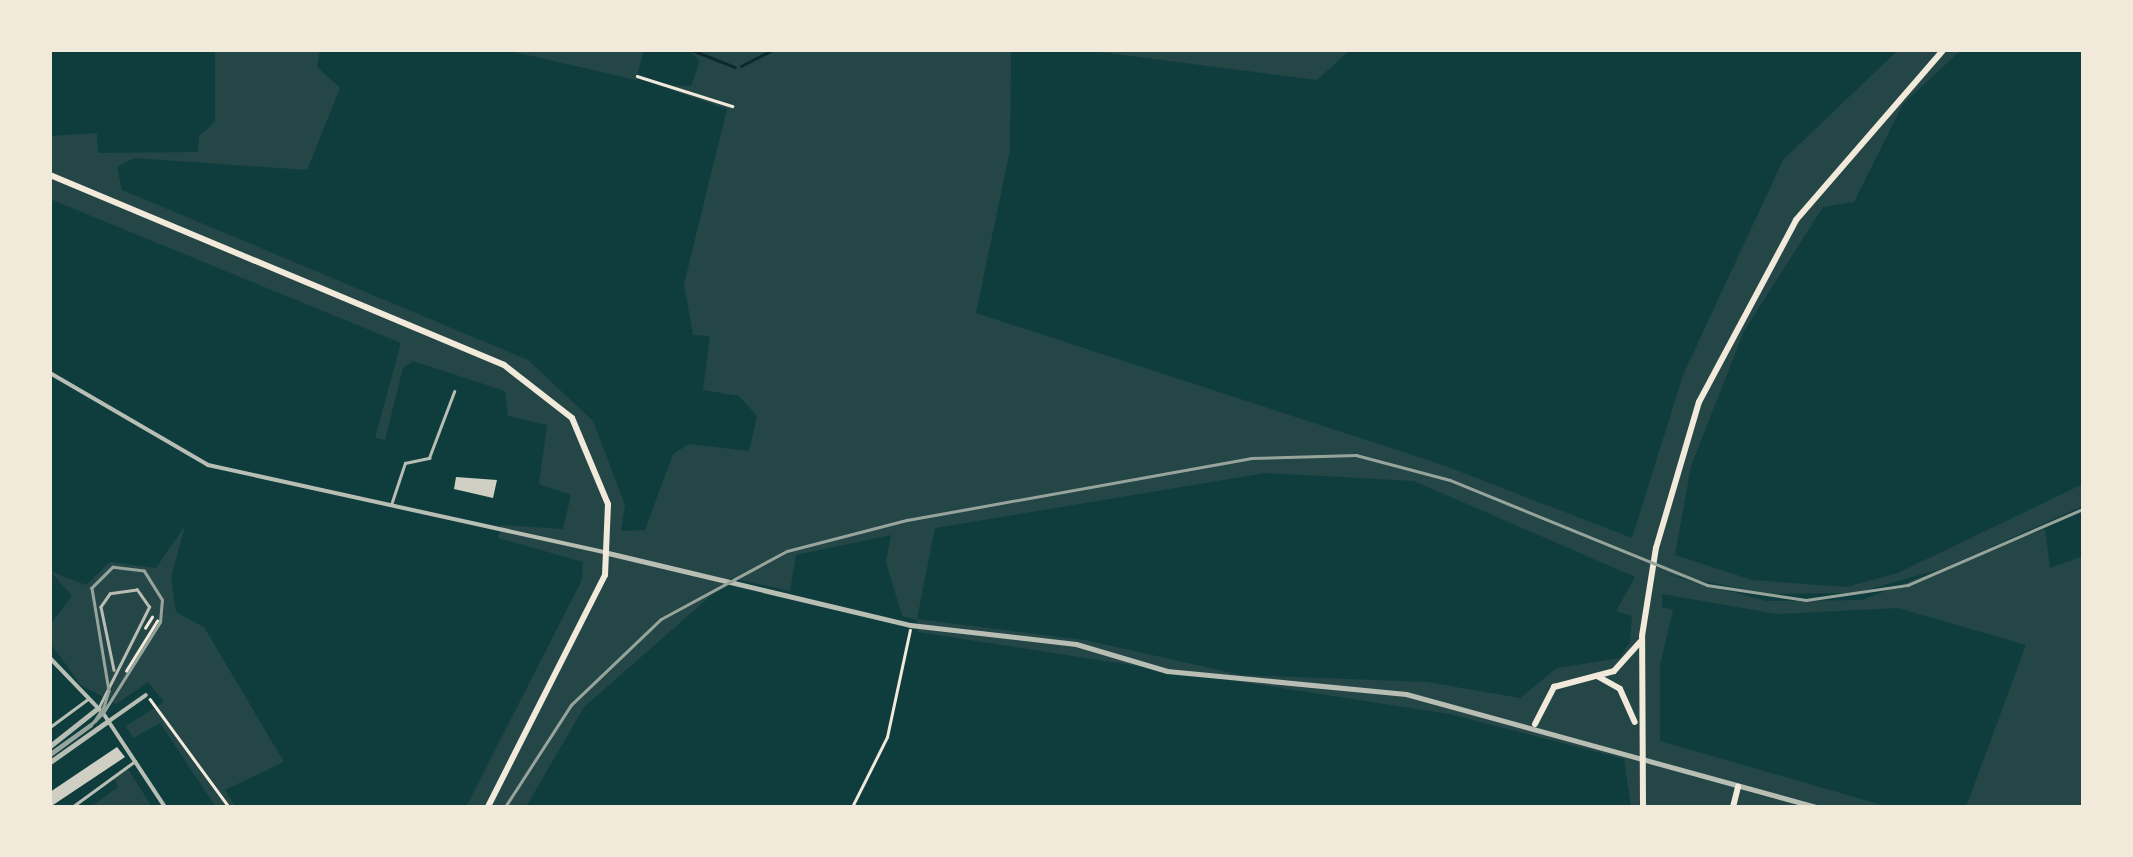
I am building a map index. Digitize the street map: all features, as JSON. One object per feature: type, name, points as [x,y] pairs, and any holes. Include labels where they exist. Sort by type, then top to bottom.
[{"type":"main road","points":[[1643,807],[1637,731],[1642,636],[1656,548],[1699,402],[1752,293],[1822,183],[1943,50]]},
{"type":"main road","points":[[50,175],[542,389],[596,460],[608,553],[594,608],[488,807]]},
{"type":"main road","points":[[1535,724],[1554,688],[1622,664],[1642,636]]},
{"type":"main road","points":[[1592,674],[1620,690],[1637,731]]},
{"type":"main road","points":[[1733,807],[1738,787]]},
{"type":"street","points":[[50,374],[208,465],[913,622],[1076,644],[1240,683],[1383,690],[1535,724],[1816,807]]},
{"type":"street","points":[[50,658],[98,708],[165,807]]},
{"type":"street","points":[[50,762],[146,695]]},
{"type":"street","points":[[50,746],[98,708]]},
{"type":"lane","points":[[390,506],[405,463],[429,458],[454,392]]},
{"type":"lane","points":[[98,708],[114,670],[150,607],[137,590],[110,594],[101,608],[114,670]]},
{"type":"lane","points":[[50,727],[90,698]]},
{"type":"lane","points":[[72,807],[136,760]]},
{"type":"path","points":[[638,76],[732,106]]},
{"type":"path","points":[[126,671],[157,620]]},
{"type":"path","points":[[852,807],[892,724],[913,622]]},
{"type":"path","points":[[146,695],[228,807]]},
{"type":"shaded area","points":[[215,50],[320,50],[317,67],[340,88],[307,170],[134,158],[117,167],[122,190],[528,360],[593,421],[625,505],[621,531],[645,530],[673,454],[689,444],[749,451],[757,416],[739,396],[703,390],[710,336],[693,335],[684,284],[727,109],[657,85],[691,86],[700,61],[689,50],[1011,50],[1010,150],[976,313],[1440,464],[1632,538],[1683,375],[1783,160],[1898,50],[1961,50],[1903,104],[1854,202],[1823,207],[1744,331],[1691,466],[1675,555],[1752,580],[1846,587],[1898,573],[2083,484],[2083,506],[1944,568],[1856,593],[1769,594],[1665,574],[1767,601],[1862,600],[2045,529],[2050,568],[2083,556],[2083,807],[1966,807],[2026,645],[1898,608],[1777,614],[1662,594],[1662,607],[1673,610],[1660,665],[1660,741],[1889,807],[1631,807],[1624,759],[1449,714],[918,632],[917,620],[902,616],[886,562],[891,535],[796,555],[790,591],[731,578],[584,707],[526,807],[466,807],[582,580],[583,562],[498,538],[501,525],[563,529],[571,495],[539,484],[547,425],[508,416],[505,391],[413,361],[403,368],[385,440],[375,438],[401,343],[50,199],[50,136],[97,133],[98,153],[198,152],[199,136],[215,122]],"holes":[[[1265,473],[1414,481],[1635,577],[1616,611],[1632,616],[1630,642],[1620,658],[1557,668],[1520,698],[1427,682],[1241,675],[1085,640],[917,619],[935,528]]]},
{"type":"shaded area","points":[[506,50],[644,50],[636,80]]},
{"type":"shaded area","points":[[1084,50],[1350,50],[1317,80]]},
{"type":"shaded area","points":[[185,526],[171,578],[176,612],[204,627],[284,762],[225,790],[236,807],[216,807],[160,723],[133,738],[126,726],[164,702],[148,682],[116,704],[81,685],[50,643],[50,625],[72,596],[50,571],[86,585],[110,562],[156,568]]},
{"type":"shaded area","points":[[128,769],[152,807],[91,807],[118,787],[114,779]]},
{"type":"building","points":[[456,477],[497,480],[493,498],[454,489]]},
{"type":"building","points":[[117,747],[125,757],[50,807],[50,792]]},
{"type":"waterway","points":[[692,50],[735,67]]},
{"type":"waterway","points":[[741,66],[772,50]]},
{"type":"tram line","points":[[50,753],[95,721],[103,713],[160,622],[162,600],[144,571],[113,567],[92,588],[109,691],[104,707],[95,721],[91,726],[50,756]]},
{"type":"railway","points":[[505,807],[571,705],[661,619],[787,551],[907,520],[1251,458],[1356,455],[1450,480],[1707,585],[1806,600],[1908,585],[2083,509]]}]
